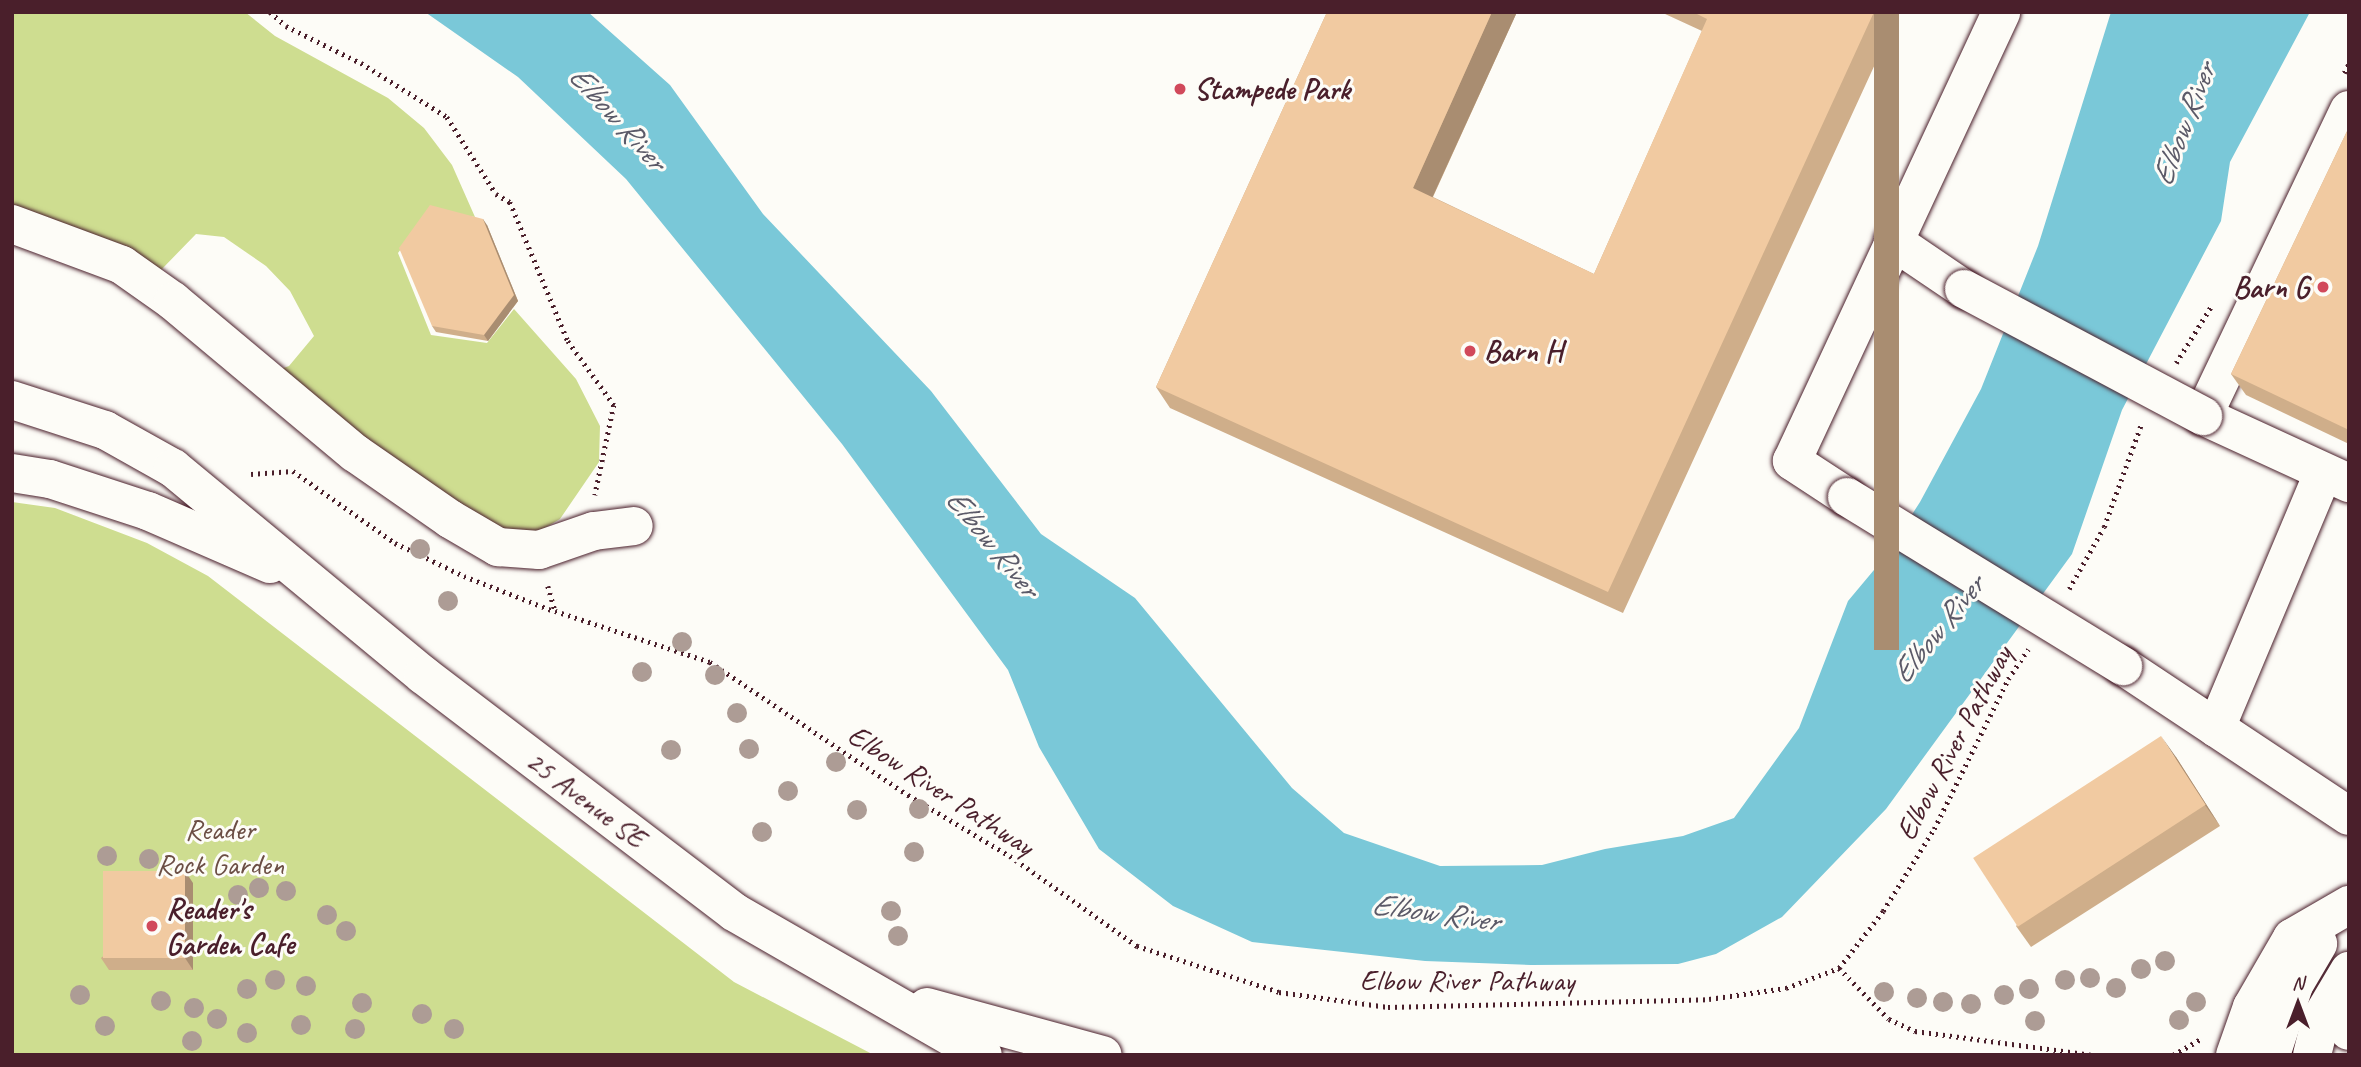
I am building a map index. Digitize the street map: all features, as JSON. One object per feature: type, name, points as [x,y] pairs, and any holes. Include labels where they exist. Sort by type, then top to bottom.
[{"type":"street","points":[[2001,12],[1792,461],[2123,666],[2349,816]]},
{"type":"street","points":[[2203,416],[2346,92]]},
{"type":"street","points":[[12,224],[122,265],[173,301],[355,453],[450,519],[498,547],[539,550],[594,531],[634,526]]},
{"type":"street","points":[[1893,241],[1965,289],[2203,416],[2336,478],[2216,728]]},
{"type":"street","name":"25 Avenue SE","points":[[12,400],[105,430],[173,468],[423,675],[734,912],[983,1055]]},
{"type":"street","name":"25 Avenue SE","points":[[12,473],[50,479],[148,511],[310,581]]},
{"type":"street","points":[[2222,1048],[2252,1007],[2292,938],[2343,907]]},
{"type":"street","points":[[2271,1055],[2294,985],[2343,907]]},
{"type":"street","points":[[2349,972],[2349,1031]]},
{"type":"street","points":[[2312,1055],[2321,1018],[2349,972]]},
{"type":"street","name":"25 Avenue SE","points":[[877,993],[1103,1055]]},
{"type":"path","points":[[270,12],[286,26],[361,63],[447,117],[496,194],[510,202],[568,341],[614,405],[594,499]]},
{"type":"path","points":[[2346,92],[2349,63]]},
{"type":"path","points":[[2169,374],[2217,298]]},
{"type":"path","points":[[2064,596],[2104,527],[2144,417]]},
{"type":"path","name":"Elbow River Pathway","points":[[251,474],[293,471],[396,543],[464,576],[555,611],[710,662],[908,795],[1010,856],[1137,946],[1279,992],[1388,1007],[1709,999],[1786,988],[1839,968],[1883,911],[1934,830],[2008,679],[2036,637]]},
{"type":"path","points":[[539,550],[555,611]]},
{"type":"path","points":[[1839,968],[1889,1019],[1915,1031],[2092,1055]]},
{"type":"path","points":[[2174,1055],[2201,1037],[2222,1048]]},
{"type":"green space","points":[[12,12],[245,12],[275,36],[388,98],[424,128],[452,165],[475,217],[429,211],[398,253],[431,335],[487,343],[514,309],[576,379],[600,426],[599,462],[560,519],[533,535],[496,529],[272,372],[289,366],[314,336],[290,291],[266,266],[224,237],[196,234],[161,270],[124,247],[12,204]]},
{"type":"green space","name":"Reader Rock Garden","points":[[12,502],[55,508],[147,543],[208,576],[734,982],[874,1055],[12,1055]]},
{"type":"water","name":"Elbow River","points":[[425,12],[588,12],[670,85],[763,214],[931,391],[1041,534],[1135,598],[1292,788],[1344,833],[1440,866],[1542,865],[1605,849],[1683,836],[1734,818],[1799,728],[1848,601],[1884,558],[1920,502],[1981,389],[2038,246],[2111,12],[2310,12],[2230,162],[2221,221],[2122,410],[2072,554],[1886,809],[1782,917],[1716,954],[1678,964],[1531,965],[1425,961],[1252,942],[1173,906],[1099,849],[1039,747],[1008,670],[842,444],[626,179],[518,77]]},
{"type":"building","name":"Barn H","points":[[1327,12],[1492,12],[1413,188],[1594,274],[1707,19],[1693,12],[1874,12],[1608,592],[1156,387]]},
{"type":"building","name":"Barn G","points":[[2349,127],[2349,430],[2231,374]]},
{"type":"building","points":[[430,205],[483,219],[514,295],[484,335],[432,326],[399,248]]},
{"type":"building","points":[[2161,736],[2206,805],[2018,927],[1973,858]]},
{"type":"building","name":"Reader's Garden Cafe","points":[[103,871],[185,871],[185,958],[103,958]]},
{"type":"place","name":"Stampede Park","points":[[1180,89]]},
{"type":"place","name":"Barn G","points":[[2323,287]]},
{"type":"place","name":"Barn H","points":[[1470,351]]},
{"type":"place","name":"Reader's Garden Cafe","points":[[152,926]]}]
